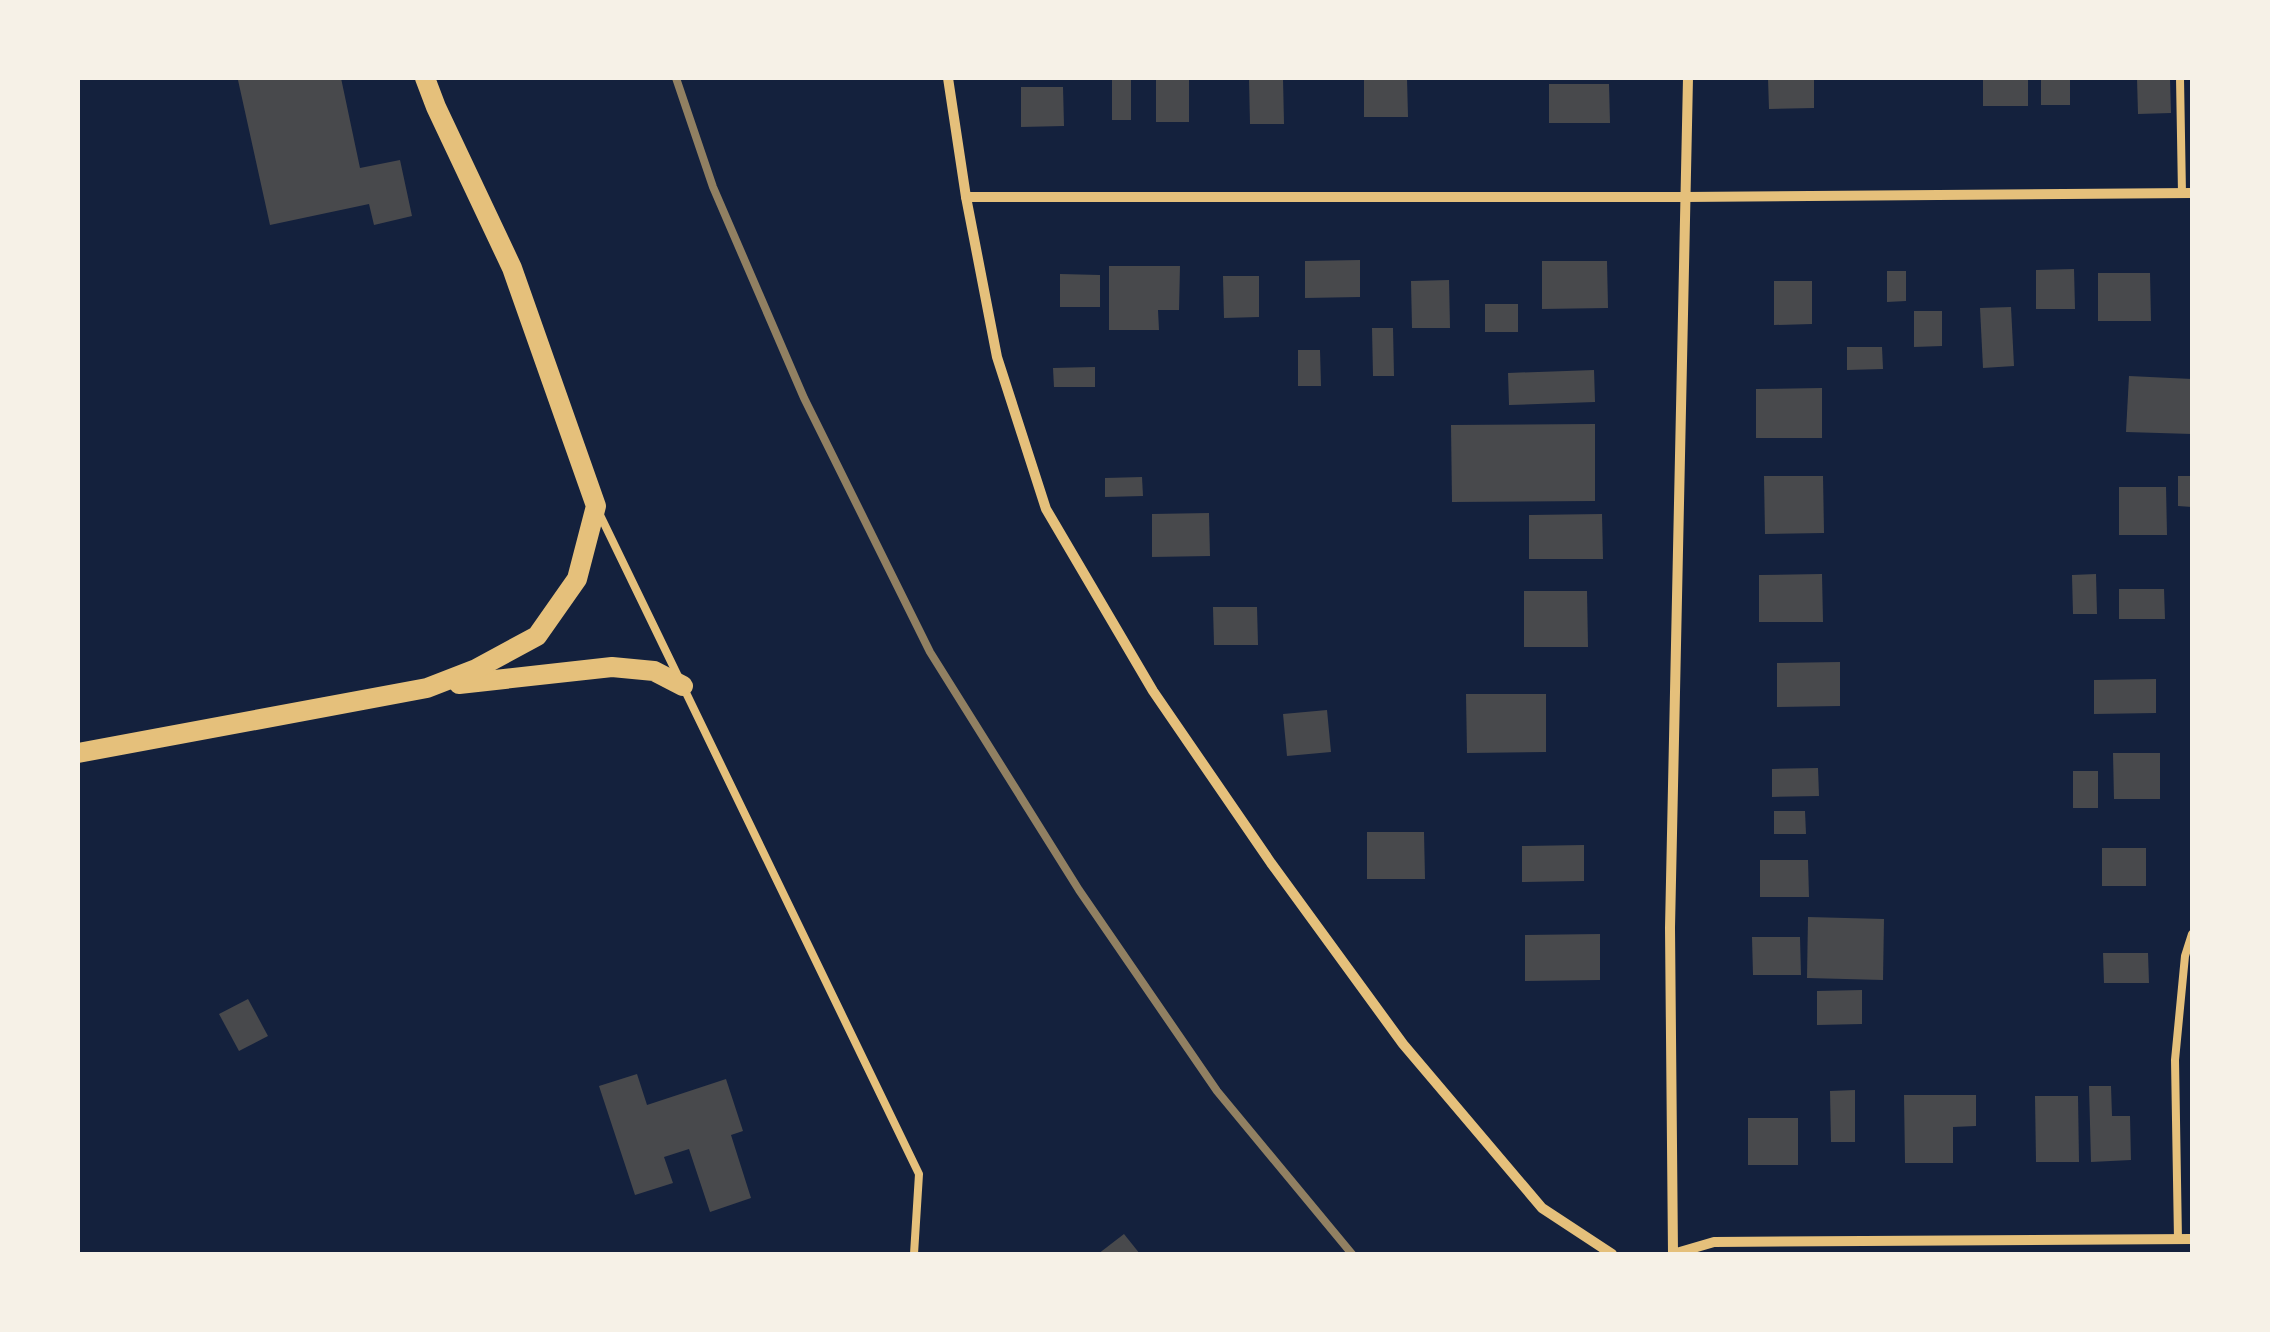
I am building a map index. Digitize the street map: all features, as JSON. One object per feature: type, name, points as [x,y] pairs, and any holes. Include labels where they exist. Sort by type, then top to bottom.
[{"type":"main road","points":[[426,78],[512,268],[596,506],[577,578],[538,636],[476,669],[427,688]]},
{"type":"main road","points":[[78,752],[427,688],[612,667],[654,672],[682,686]]},
{"type":"street","points":[[948,78],[997,358],[1046,509],[1154,691],[1271,863],[1404,1044],[1542,1208],[1612,1254]]},
{"type":"street","points":[[1688,78],[1670,928],[1673,1254],[1714,1242],[2192,1239]]},
{"type":"street","points":[[966,196],[2187,194]]},
{"type":"lane","points":[[2180,78],[2187,194]]},
{"type":"lane","points":[[596,506],[920,1174],[914,1254]]},
{"type":"lane","points":[[2178,1240],[2175,1060],[2185,956],[2192,934]]},
{"type":"building","points":[[341,78],[360,168],[400,160],[412,216],[374,225],[369,204],[270,225],[238,80]]},
{"type":"building","points":[[1112,78],[1131,78],[1131,120],[1112,120]]},
{"type":"building","points":[[1156,78],[1189,78],[1189,122],[1156,122]]},
{"type":"building","points":[[1249,78],[1283,78],[1284,124],[1250,124]]},
{"type":"building","points":[[1364,78],[1407,78],[1408,117],[1364,117]]},
{"type":"building","points":[[1768,78],[1814,78],[1814,108],[1769,109]]},
{"type":"building","points":[[1983,78],[2028,78],[2028,106],[1983,106]]},
{"type":"building","points":[[2041,78],[2070,78],[2070,105],[2041,105]]},
{"type":"building","points":[[2137,78],[2170,78],[2171,113],[2138,114]]},
{"type":"building","points":[[1549,84],[1609,84],[1610,123],[1549,123]]},
{"type":"building","points":[[1021,87],[1063,87],[1064,126],[1021,127]]},
{"type":"building","points":[[1360,260],[1360,297],[1305,298],[1305,261]]},
{"type":"building","points":[[1542,261],[1607,261],[1608,308],[1542,309]]},
{"type":"building","points":[[1109,266],[1180,266],[1179,310],[1158,310],[1159,330],[1109,330]]},
{"type":"building","points":[[2074,269],[2075,309],[2036,309],[2036,270]]},
{"type":"building","points":[[1887,271],[1906,271],[1906,301],[1887,302]]},
{"type":"building","points":[[2098,273],[2150,273],[2151,321],[2098,321]]},
{"type":"building","points":[[1060,274],[1100,275],[1100,307],[1060,307]]},
{"type":"building","points":[[1223,276],[1259,276],[1259,317],[1224,318]]},
{"type":"building","points":[[1449,280],[1450,328],[1412,328],[1411,281]]},
{"type":"building","points":[[1774,281],[1812,281],[1812,324],[1774,325]]},
{"type":"building","points":[[1485,304],[1518,304],[1518,332],[1485,332]]},
{"type":"building","points":[[2011,307],[2014,366],[1983,368],[1980,308]]},
{"type":"building","points":[[1914,311],[1942,311],[1942,346],[1914,347]]},
{"type":"building","points":[[1372,328],[1393,328],[1394,376],[1373,376]]},
{"type":"building","points":[[1847,347],[1882,347],[1883,369],[1847,370]]},
{"type":"building","points":[[1298,350],[1320,350],[1321,386],[1298,386]]},
{"type":"building","points":[[1095,367],[1095,387],[1054,387],[1053,368]]},
{"type":"building","points":[[1594,370],[1595,402],[1509,405],[1508,373]]},
{"type":"building","points":[[2129,376],[2192,379],[2192,434],[2126,432]]},
{"type":"building","points":[[1822,388],[1822,438],[1756,438],[1756,389]]},
{"type":"building","points":[[1595,424],[1595,501],[1452,502],[1451,425]]},
{"type":"building","points":[[1764,476],[1823,476],[1824,533],[1765,534]]},
{"type":"building","points":[[2178,476],[2192,476],[2192,507],[2178,506]]},
{"type":"building","points":[[1142,477],[1143,496],[1105,497],[1105,478]]},
{"type":"building","points":[[2119,487],[2166,487],[2167,535],[2119,535]]},
{"type":"building","points":[[1209,513],[1210,556],[1152,557],[1152,514]]},
{"type":"building","points":[[1602,514],[1603,559],[1529,559],[1529,515]]},
{"type":"building","points":[[1822,574],[1823,622],[1759,622],[1759,575]]},
{"type":"building","points":[[2096,574],[2097,614],[2073,614],[2072,575]]},
{"type":"building","points":[[2119,589],[2164,589],[2165,619],[2119,619]]},
{"type":"building","points":[[1524,591],[1587,591],[1588,647],[1524,647]]},
{"type":"building","points":[[1213,607],[1257,607],[1258,645],[1214,645]]},
{"type":"building","points":[[1840,662],[1840,706],[1777,707],[1777,663]]},
{"type":"building","points":[[2156,679],[2156,713],[2094,714],[2094,680]]},
{"type":"building","points":[[1466,694],[1546,694],[1546,752],[1467,753]]},
{"type":"building","points":[[1327,710],[1331,752],[1287,756],[1283,714]]},
{"type":"building","points":[[2113,753],[2160,753],[2160,799],[2114,799]]},
{"type":"building","points":[[1818,768],[1819,796],[1772,797],[1772,769]]},
{"type":"building","points":[[2073,771],[2098,771],[2098,808],[2073,808]]},
{"type":"building","points":[[1774,811],[1805,811],[1806,834],[1774,834]]},
{"type":"building","points":[[1367,832],[1424,832],[1425,879],[1367,879]]},
{"type":"building","points":[[1584,845],[1584,881],[1522,882],[1522,846]]},
{"type":"building","points":[[2102,848],[2146,848],[2146,886],[2102,886]]},
{"type":"building","points":[[1760,860],[1808,860],[1809,897],[1760,897]]},
{"type":"building","points":[[1808,917],[1884,919],[1883,980],[1807,978]]},
{"type":"building","points":[[1600,934],[1600,980],[1525,981],[1525,935]]},
{"type":"building","points":[[1752,937],[1800,937],[1801,975],[1753,975]]},
{"type":"building","points":[[2103,953],[2148,953],[2149,983],[2104,983]]},
{"type":"building","points":[[1862,990],[1862,1024],[1817,1025],[1817,991]]},
{"type":"building","points":[[248,999],[268,1036],[239,1051],[219,1014]]},
{"type":"building","points":[[637,1074],[647,1105],[726,1079],[743,1131],[731,1135],[751,1198],[710,1212],[689,1149],[664,1157],[673,1183],[635,1195],[599,1086]]},
{"type":"building","points":[[2089,1086],[2111,1086],[2112,1116],[2130,1116],[2131,1160],[2091,1162]]},
{"type":"building","points":[[1855,1090],[1855,1142],[1831,1142],[1830,1091]]},
{"type":"building","points":[[1904,1095],[1976,1095],[1976,1126],[1953,1127],[1953,1163],[1905,1163]]},
{"type":"building","points":[[2035,1096],[2078,1096],[2079,1162],[2036,1162]]},
{"type":"building","points":[[1748,1118],[1798,1118],[1798,1165],[1748,1165]]},
{"type":"building","points":[[1124,1234],[1140,1254],[1098,1254]]},
{"type":"railway","points":[[676,78],[713,187],[804,398],[930,652],[1079,890],[1217,1091],[1352,1254]]}]
